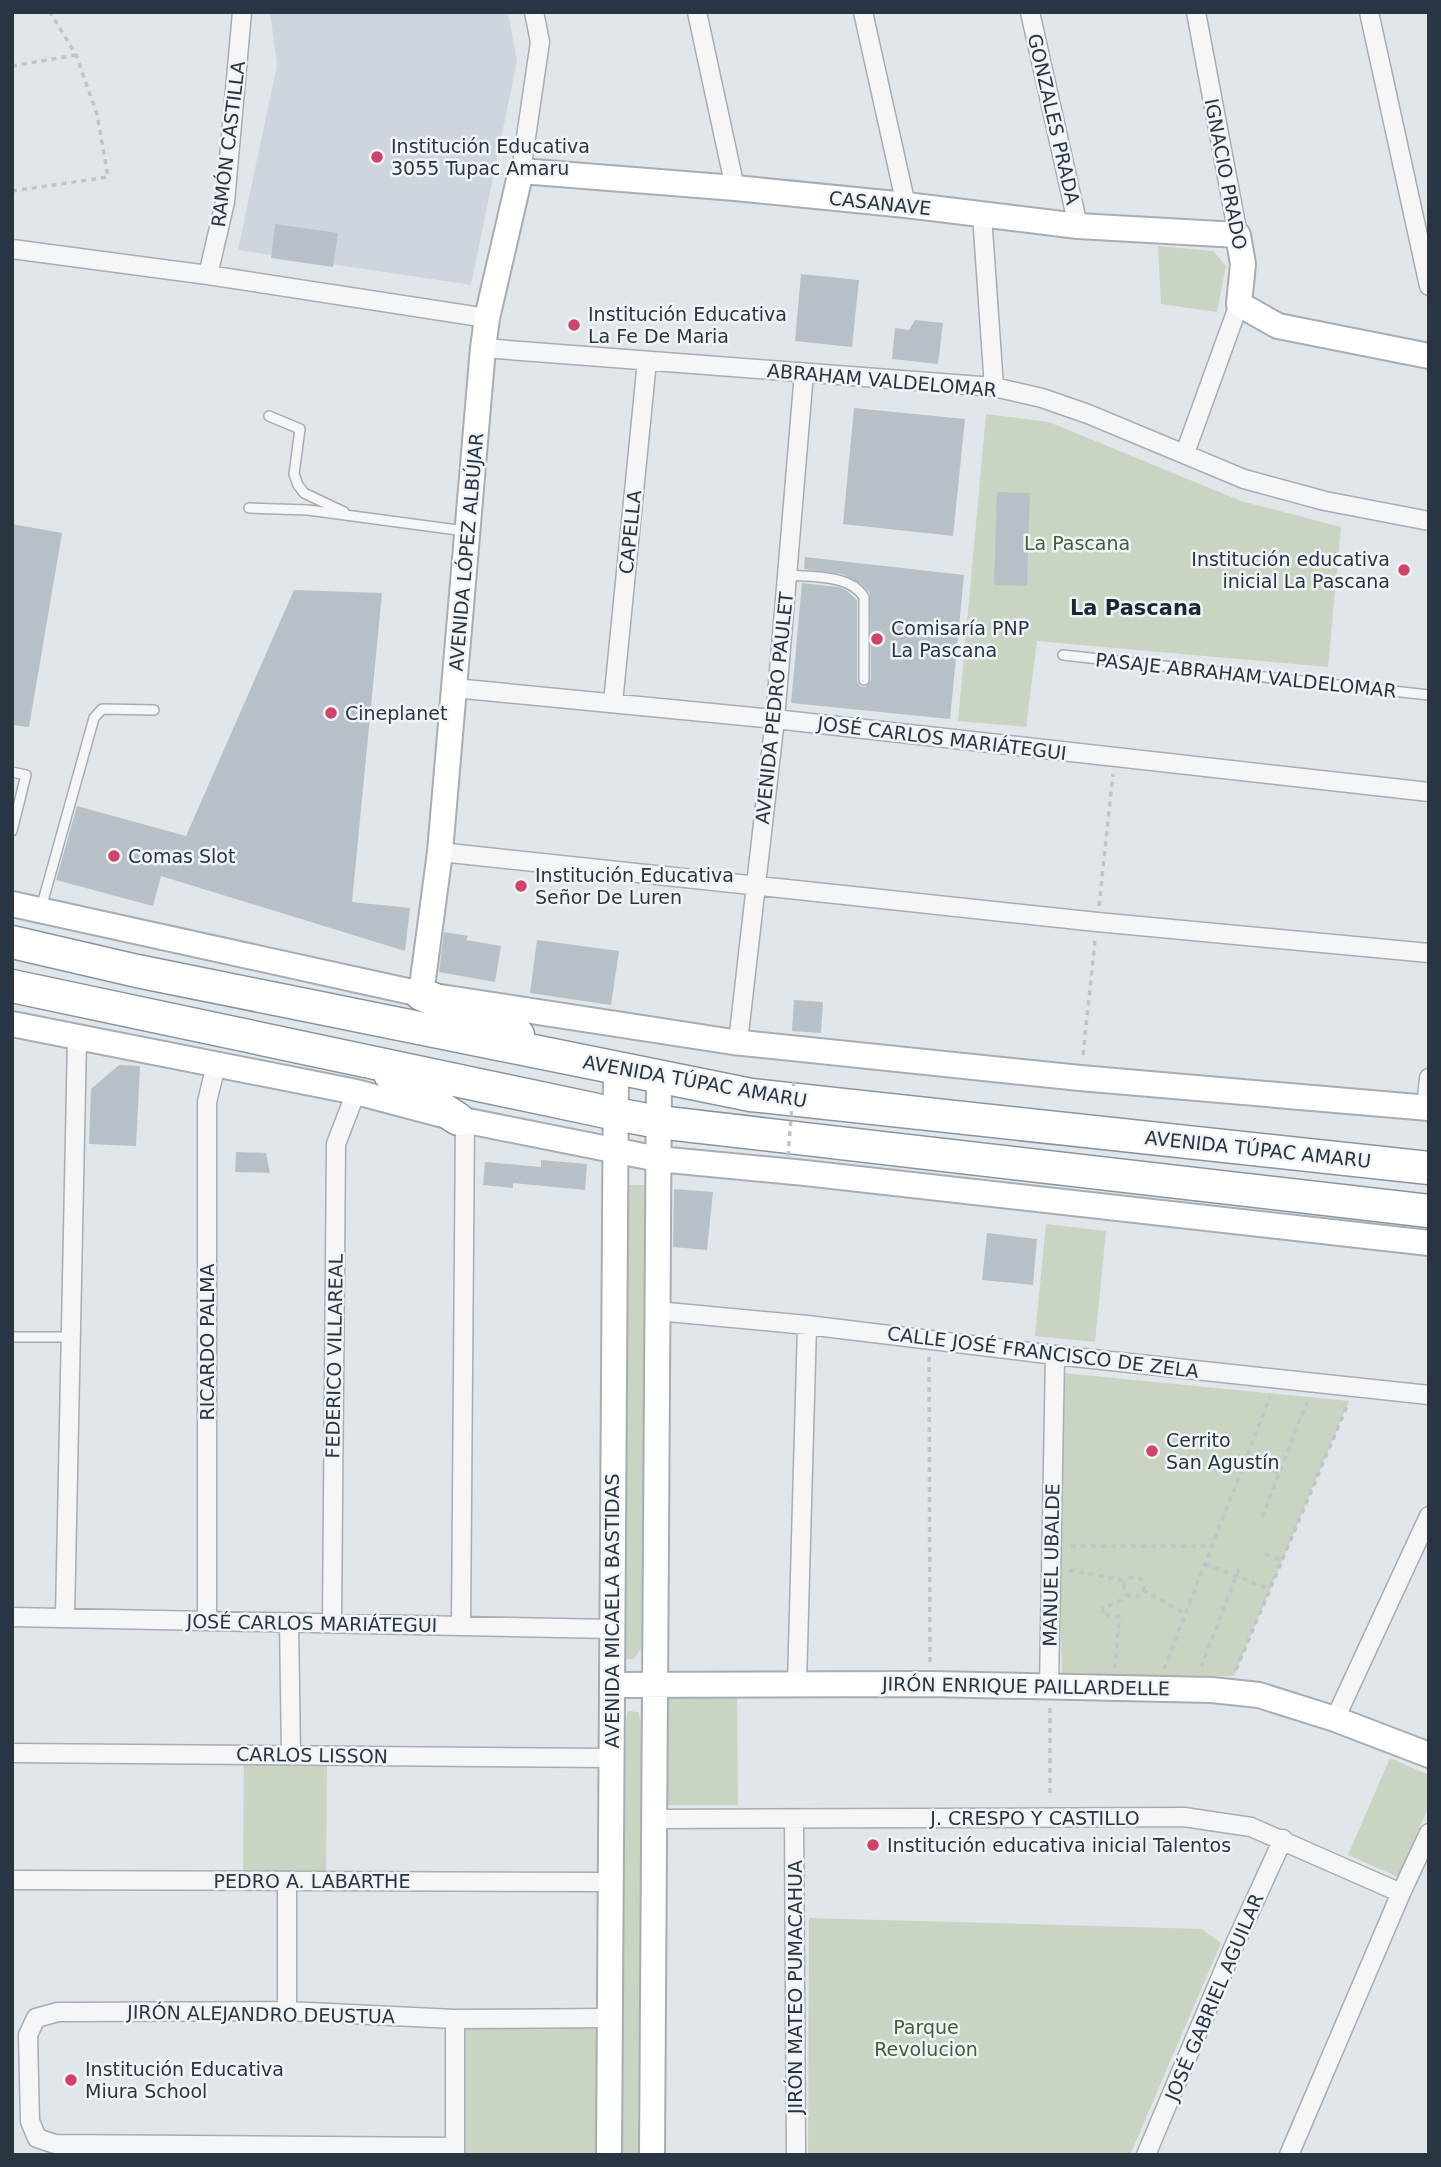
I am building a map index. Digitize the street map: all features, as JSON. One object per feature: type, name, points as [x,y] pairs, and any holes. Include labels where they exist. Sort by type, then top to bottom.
[{"type":"highway","name":"AVENIDA TÚPAC AMARU","points":[[12,942],[137,971],[751,1095],[1429,1168]]},
{"type":"highway","name":"AVENIDA TÚPAC AMARU","points":[[12,986],[658,1122],[1429,1211]]},
{"type":"highway","points":[[421,994],[581,1062]]},
{"type":"highway","points":[[374,1063],[461,1119]]},
{"type":"main road","name":"CASANAVE","points":[[521,171],[735,188],[1078,226],[1238,235]]},
{"type":"main road","name":"AVENIDA LÓPEZ ALBÚJAR","points":[[421,994],[440,852],[466,531],[487,318],[521,171]]},
{"type":"main road","name":"IGNACIO PRADO","points":[[1238,235],[1243,264],[1239,304]]},
{"type":"main road","points":[[1239,304],[1278,326],[1429,356]]},
{"type":"main road","points":[[12,904],[421,994],[738,1042],[1080,1078],[1427,1108]]},
{"type":"main road","points":[[12,1024],[77,1039],[356,1092],[461,1119],[658,1159],[1429,1243]]},
{"type":"main road","name":"AVENIDA MICAELA BASTIDAS","points":[[609,2155],[616,1068]]},
{"type":"main road","points":[[652,2155],[659,1076]]},
{"type":"main road","name":"JIRÓN ENRIQUE PAILLARDELLE","points":[[612,1685],[930,1684],[1227,1691],[1259,1695],[1335,1719],[1429,1755]]},
{"type":"street","name":"RAMÓN CASTILLA","points":[[208,275],[225,202],[242,12]]},
{"type":"street","points":[[521,171],[540,42],[534,12]]},
{"type":"street","points":[[697,12],[735,188]]},
{"type":"street","points":[[863,12],[906,205]]},
{"type":"street","name":"GONZALES PRADA","points":[[1030,12],[1078,226]]},
{"type":"street","name":"IGNACIO PRADO","points":[[1196,12],[1238,235]]},
{"type":"street","points":[[1369,12],[1429,286]]},
{"type":"street","points":[[982,215],[994,387]]},
{"type":"street","points":[[12,249],[208,275],[487,318]]},
{"type":"street","name":"IGNACIO PRADO","points":[[1185,453],[1239,304]]},
{"type":"street","name":"ABRAHAM VALDELOMAR","points":[[484,348],[994,387],[1042,398],[1185,453],[1244,479],[1325,501],[1429,521]]},
{"type":"street","name":"CAPELLA","points":[[613,703],[647,361]]},
{"type":"street","name":"AVENIDA PEDRO PAULET","points":[[738,1042],[775,719],[804,373]]},
{"type":"street","name":"JOSÉ CARLOS MARIÁTEGUI","points":[[454,688],[775,719],[1429,792]]},
{"type":"street","points":[[440,852],[1111,923],[1429,953]]},
{"type":"street","points":[[65,1617],[77,1039]]},
{"type":"street","name":"RICARDO PALMA","points":[[207,1620],[207,1102],[216,1065]]},
{"type":"street","points":[[1427,1108],[1429,1078]]},
{"type":"street","name":"FEDERICO VILLAREAL","points":[[331,1623],[336,1144],[356,1092]]},
{"type":"street","points":[[461,1119],[461,1626]]},
{"type":"street","name":"CALLE JOSÉ FRANCISCO DE ZELA","points":[[657,1311],[807,1325],[1429,1395]]},
{"type":"street","points":[[797,1683],[807,1325]]},
{"type":"street","name":"MANUEL UBALDE","points":[[1049,1686],[1055,1355]]},
{"type":"street","points":[[1335,1719],[1429,1516]]},
{"type":"street","name":"JOSÉ CARLOS MARIÁTEGUI","points":[[12,1616],[612,1629]]},
{"type":"street","points":[[289,1622],[291,1755]]},
{"type":"street","name":"CARLOS LISSON","points":[[12,1753],[611,1758]]},
{"type":"street","name":"J. CRESPO Y CASTILLO","points":[[654,1819],[1184,1817],[1251,1827],[1401,1893]]},
{"type":"street","name":"JIRÓN MATEO PUMACAHUA","points":[[794,1819],[796,2155]]},
{"type":"street","points":[[1289,2155],[1429,1833]]},
{"type":"street","name":"JOSÉ GABRIEL AGUILAR","points":[[1146,2155],[1234,1946],[1283,1839]]},
{"type":"street","name":"PEDRO A. LABARTHE","points":[[12,1880],[611,1882]]},
{"type":"street","points":[[287,1881],[287,2011]]},
{"type":"street","name":"JIRÓN ALEJANDRO DEUSTUA","points":[[455,2151],[55,2144],[37,2138],[30,2121],[28,2035],[36,2018],[58,2012],[287,2011],[455,2019],[610,2018]]},
{"type":"street","points":[[455,2019],[455,2151]]},
{"type":"lane","points":[[269,416],[300,429],[294,474],[304,492],[356,516]]},
{"type":"lane","points":[[249,509],[308,510],[466,531]]},
{"type":"lane","points":[[787,575],[833,579],[860,590],[864,597],[864,680]]},
{"type":"lane","name":"PASAJE ABRAHAM VALDELOMAR","points":[[1063,655],[1429,695]]},
{"type":"lane","points":[[40,910],[94,718],[102,709],[154,710]]},
{"type":"lane","points":[[12,772],[26,775],[12,831]]},
{"type":"lane","points":[[12,1337],[71,1337]]},
{"type":"path","points":[[12,191],[108,177],[97,114],[76,55],[50,12]]},
{"type":"path","points":[[12,66],[76,55]]},
{"type":"path","points":[[788,1156],[794,1080]]},
{"type":"path","points":[[929,1339],[930,1684]]},
{"type":"path","points":[[1227,1691],[1354,1387]]},
{"type":"path","points":[[1163,1673],[1270,1397]]},
{"type":"path","points":[[1262,1517],[1307,1402]]},
{"type":"path","points":[[1246,1459],[1279,1474]]},
{"type":"path","points":[[1065,1546],[1212,1546]]},
{"type":"path","points":[[1265,1554],[1282,1560]]},
{"type":"path","points":[[1205,1564],[1270,1589]]},
{"type":"path","points":[[1199,1673],[1241,1564]]},
{"type":"path","points":[[1065,1569],[1126,1581],[1136,1577],[1144,1585],[1142,1594],[1131,1598],[1124,1590],[1126,1581]]},
{"type":"path","points":[[1143,1590],[1186,1614]]},
{"type":"path","points":[[1115,1674],[1119,1617],[1102,1614],[1103,1608],[1122,1600],[1127,1594]]},
{"type":"path","points":[[1049,1686],[1050,1818]]},
{"type":"shaded area","name":"Institución Educativa 3055 Tupac Amaru","points":[[270,12],[508,12],[517,61],[471,285],[238,250],[277,65]]},
{"type":"green space","points":[[1158,246],[1213,251],[1226,266],[1217,312],[1161,304]]},
{"type":"green space","name":"La Pascana","points":[[986,414],[1049,422],[1241,501],[1341,527],[1328,667],[1037,641],[1026,727],[958,721]]},
{"type":"green space","points":[[626,1185],[649,1185],[642,1647],[634,1659],[626,1659],[621,1643]]},
{"type":"green space","points":[[1046,1224],[1106,1231],[1095,1342],[1035,1336]]},
{"type":"green space","points":[[1063,1373],[1349,1401],[1234,1676],[1062,1676],[1055,1377]]},
{"type":"green space","points":[[657,1691],[737,1691],[738,1805],[658,1805]]},
{"type":"green space","points":[[628,1711],[638,1712],[644,1732],[639,2155],[618,2155],[623,1730]]},
{"type":"green space","points":[[244,1754],[327,1755],[326,1881],[243,1880]]},
{"type":"green space","points":[[1390,1758],[1429,1775],[1429,1806],[1398,1877],[1348,1855]]},
{"type":"green space","name":"Parque Revolucion","points":[[809,1918],[1202,1929],[1221,1943],[1130,2155],[808,2155]]},
{"type":"green space","points":[[610,2018],[609,2155],[455,2155],[455,2019]]},
{"type":"building","points":[[275,224],[338,233],[333,267],[271,258]]},
{"type":"building","points":[[801,274],[859,280],[852,347],[795,341]]},
{"type":"building","points":[[915,320],[943,323],[938,364],[892,359],[895,328],[909,330]]},
{"type":"building","points":[[854,408],[965,419],[953,536],[843,524]]},
{"type":"building","points":[[997,492],[1030,493],[1027,586],[994,585]]},
{"type":"building","points":[[12,524],[62,533],[29,727],[12,725]]},
{"type":"building","name":"Comisaría PNP La Pascana","points":[[805,557],[964,575],[950,719],[791,703],[802,583],[838,587],[857,600],[857,681],[860,686],[865,687],[871,680],[870,593],[861,584],[842,574],[804,569]]},
{"type":"building","points":[[294,590],[382,593],[352,902],[410,908],[405,951],[161,876],[153,906],[56,880],[77,806],[186,836]]},
{"type":"building","points":[[444,932],[468,936],[466,940],[501,946],[495,982],[439,972]]},
{"type":"building","points":[[537,940],[619,951],[611,1005],[530,993]]},
{"type":"building","points":[[794,1000],[823,1002],[821,1033],[792,1031]]},
{"type":"building","points":[[119,1065],[140,1066],[136,1146],[89,1144],[91,1089]]},
{"type":"building","points":[[236,1152],[266,1153],[270,1173],[235,1172]]},
{"type":"building","points":[[541,1160],[587,1164],[585,1190],[513,1183],[513,1188],[483,1185],[485,1162],[541,1167]]},
{"type":"building","points":[[674,1189],[713,1192],[707,1250],[673,1247]]},
{"type":"building","points":[[987,1233],[1037,1239],[1033,1285],[982,1280]]},
{"type":"place","name":"Institución Educativa 3055 Tupac Amaru","points":[[377,157]]},
{"type":"place","name":"Institución Educativa La Fe De Maria","points":[[574,325]]},
{"type":"place","name":"Institución educativa inicial La Pascana","points":[[1404,570]]},
{"type":"place","name":"Comisaría PNP La Pascana","points":[[877,639]]},
{"type":"place","name":"Cineplanet","points":[[331,713]]},
{"type":"place","name":"Comas Slot","points":[[114,856]]},
{"type":"place","name":"Institución Educativa Señor De Luren","points":[[521,886]]},
{"type":"place","name":"Cerrito San Agustín","points":[[1152,1451]]},
{"type":"place","name":"Institución educativa inicial Talentos","points":[[873,1845]]},
{"type":"place","name":"Institución Educativa Miura School","points":[[71,2080]]},
{"type":"district","name":"La Pascana","points":[[1136,608]]}]
